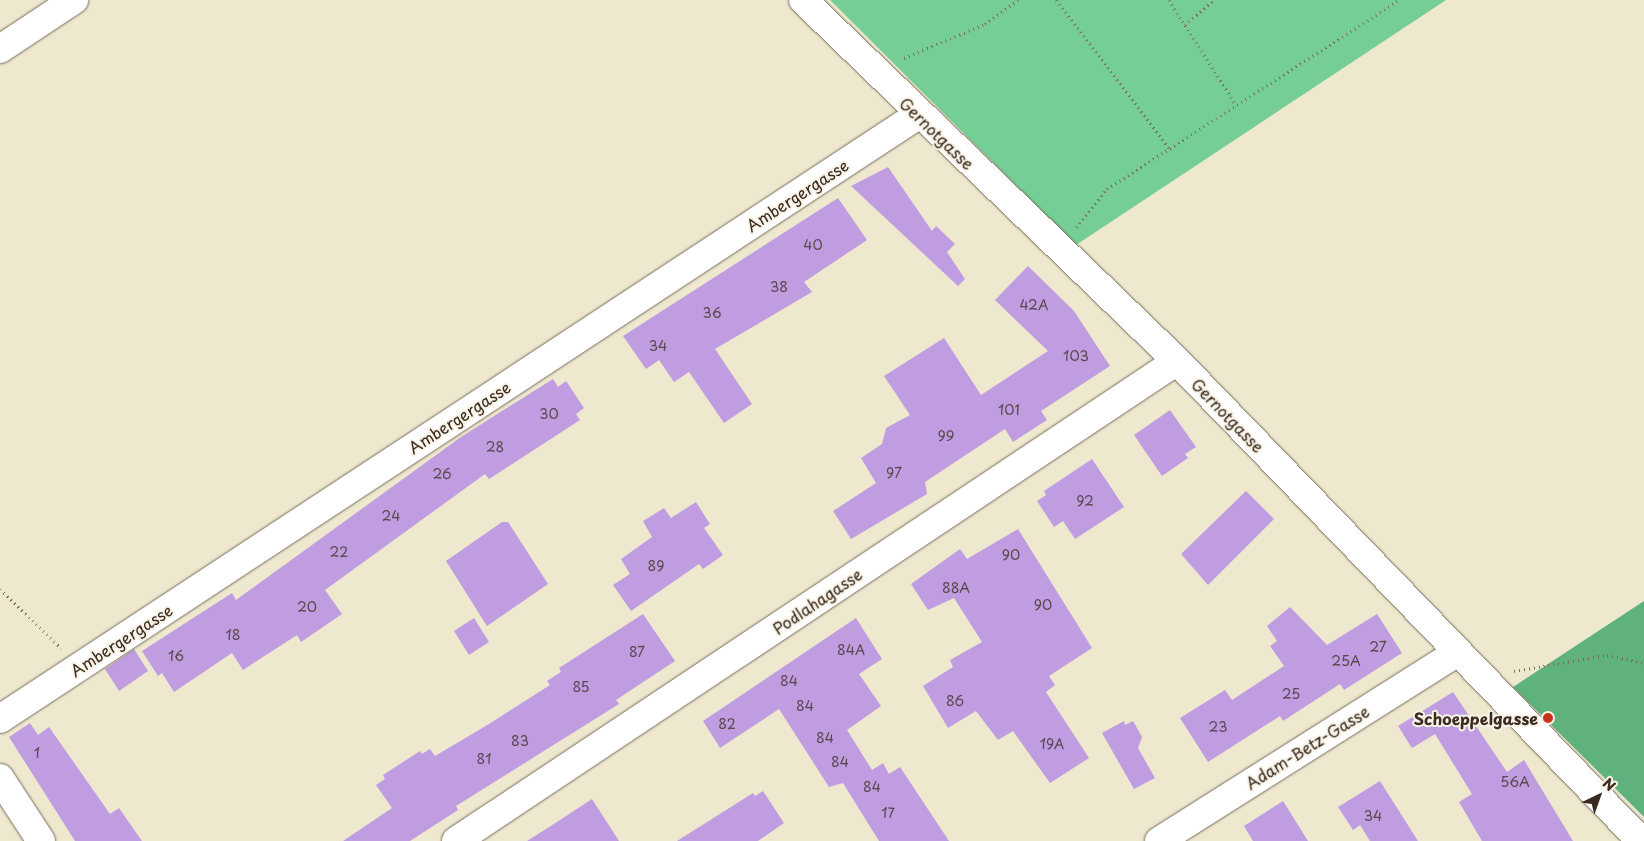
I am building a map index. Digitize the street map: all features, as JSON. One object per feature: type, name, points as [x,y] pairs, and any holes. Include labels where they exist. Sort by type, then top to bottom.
[{"type":"street","points":[[0,49],[74,0]]},
{"type":"street","name":"Gernotgasse","points":[[803,0],[918,115],[1177,361],[1455,654],[1641,841]]},
{"type":"street","name":"Ambergergasse","points":[[0,719],[918,115]]},
{"type":"street","name":"Podlahagasse","points":[[456,841],[1177,361]]},
{"type":"street","name":"Adam-Betz-Gasse","points":[[1159,841],[1455,654]]},
{"type":"street","points":[[0,778],[41,841]]},
{"type":"path","points":[[874,71],[985,24],[1018,0]]},
{"type":"path","points":[[1056,0],[1169,148]]},
{"type":"path","points":[[1170,0],[1236,105]]},
{"type":"path","points":[[1185,25],[1214,0]]},
{"type":"path","points":[[1058,248],[1108,189],[1399,0]]},
{"type":"path","points":[[0,589],[81,666]]},
{"type":"path","points":[[1478,677],[1607,655],[1644,663]]},
{"type":"green space","points":[[830,0],[1446,0],[1076,245]]},
{"type":"green space","points":[[1644,601],[1644,817],[1513,687]]},
{"type":"building","points":[[888,167],[932,231],[936,226],[955,244],[947,252],[965,279],[958,286],[851,186]]},
{"type":"building","points":[[838,198],[867,240],[804,282],[812,292],[715,349],[752,404],[724,423],[689,372],[674,382],[659,360],[646,369],[623,336]]},
{"type":"building","points":[[1028,266],[1074,311],[1110,366],[1041,411],[1047,420],[1013,442],[1005,429],[925,482],[927,494],[851,539],[833,511],[876,483],[861,458],[882,444],[886,428],[910,415],[884,376],[944,338],[981,395],[1048,351],[995,300]]},
{"type":"building","points":[[553,379],[558,387],[566,381],[584,408],[576,414],[580,420],[489,479],[485,474],[325,590],[342,614],[301,642],[297,635],[243,670],[232,653],[174,692],[162,673],[158,676],[142,651],[232,593],[236,600],[461,437]]},
{"type":"building","points":[[1170,410],[1196,447],[1185,454],[1188,458],[1162,476],[1134,435]]},
{"type":"building","points":[[1092,459],[1124,507],[1075,539],[1063,521],[1054,527],[1037,501],[1046,495],[1044,491]]},
{"type":"building","points":[[1246,491],[1274,519],[1208,585],[1181,554]]},
{"type":"building","points":[[696,502],[710,524],[704,528],[723,555],[703,569],[699,564],[631,611],[613,585],[630,574],[621,559],[652,537],[643,521],[664,508],[671,518]]},
{"type":"building","points":[[502,522],[508,522],[548,584],[487,626],[446,561]]},
{"type":"building","points":[[1018,529],[1092,648],[1049,676],[1055,685],[1046,692],[1089,758],[1050,783],[1013,731],[998,740],[976,711],[948,728],[923,686],[953,667],[950,660],[982,642],[954,598],[928,610],[911,584],[960,549],[967,559]]},
{"type":"building","points":[[1290,607],[1327,645],[1377,614],[1402,653],[1344,690],[1340,684],[1283,721],[1280,716],[1208,762],[1180,718],[1225,690],[1232,700],[1284,666],[1270,646],[1277,641],[1267,626]]},
{"type":"building","points":[[643,614],[675,661],[616,700],[619,704],[456,806],[458,810],[410,841],[343,841],[392,808],[376,785],[385,779],[383,775],[420,751],[422,754],[430,749],[435,756],[489,724],[550,685],[547,681],[561,672],[559,668]]},
{"type":"building","points":[[474,618],[489,642],[469,655],[454,631]]},
{"type":"building","points":[[856,618],[882,659],[859,674],[881,706],[847,730],[872,770],[883,763],[889,774],[900,767],[949,841],[879,841],[843,783],[829,787],[779,709],[720,748],[703,721]]},
{"type":"building","points":[[134,649],[148,671],[119,691],[105,669]]},
{"type":"building","points":[[1453,692],[1507,772],[1524,760],[1573,841],[1482,841],[1459,802],[1472,794],[1435,734],[1412,748],[1398,726]]},
{"type":"building","points":[[1124,721],[1125,725],[1133,721],[1142,737],[1138,748],[1155,778],[1134,789],[1102,733]]},
{"type":"building","points":[[30,723],[38,735],[49,727],[110,814],[119,808],[142,841],[75,841],[9,737]]},
{"type":"building","points":[[1380,781],[1418,841],[1370,841],[1360,825],[1353,830],[1338,807]]},
{"type":"building","points":[[763,791],[784,823],[758,841],[677,841],[753,793],[755,796]]},
{"type":"building","points":[[592,799],[619,841],[527,841],[557,822]]},
{"type":"building","points":[[1283,801],[1308,841],[1253,841],[1244,826]]},
{"type":"place","name":"Schoeppelgasse","points":[[1548,718]]}]
